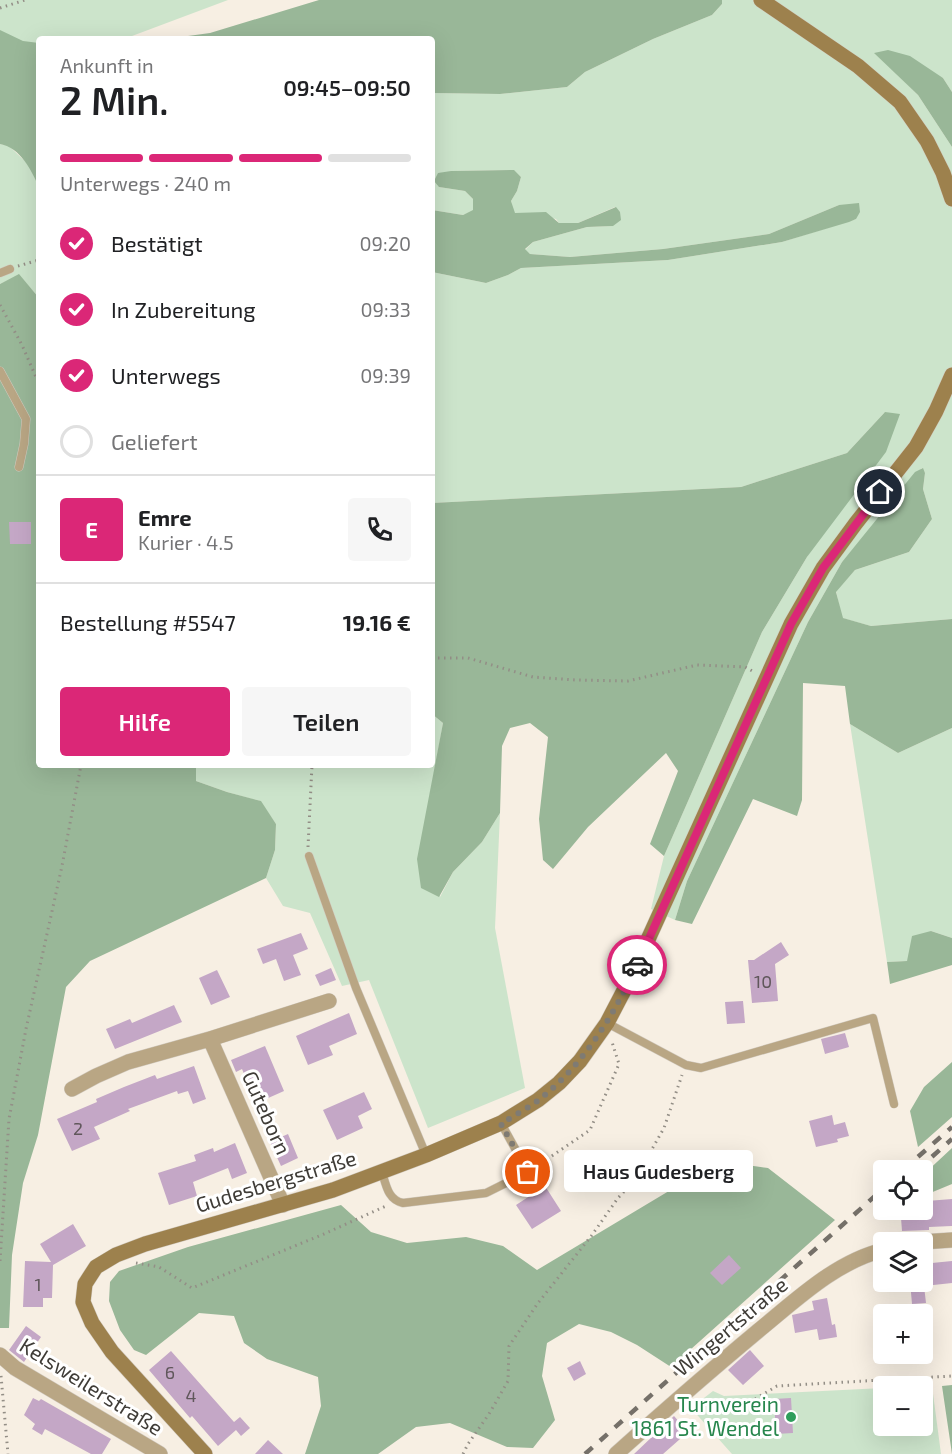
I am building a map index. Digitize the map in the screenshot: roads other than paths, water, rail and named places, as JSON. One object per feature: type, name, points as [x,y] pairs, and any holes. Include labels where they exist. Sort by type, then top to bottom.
[{"type":"main road","points":[[761,0],[858,66],[900,102],[927,141],[943,173],[952,199]]},
{"type":"main road","name":"Gudesbergstraße","points":[[205,1454],[112,1352],[92,1323],[83,1302],[85,1284],[96,1267],[116,1255],[145,1244],[333,1190],[426,1155],[501,1124],[538,1101],[559,1083],[580,1061],[606,1023],[631,977],[791,624],[823,568],[916,447],[952,375]]},
{"type":"street","points":[[72,1089],[128,1062],[210,1039],[329,1000]]},
{"type":"street","name":"Guteborn","points":[[210,1039],[283,1205]]},
{"type":"street","points":[[933,1241],[952,1240]]},
{"type":"street","name":"Wingertstraße","points":[[616,1454],[692,1386],[816,1284],[852,1262],[873,1254]]},
{"type":"street","name":"Kelsweilerstraße","points":[[0,1355],[15,1368],[160,1454]]},
{"type":"lane","points":[[0,273],[10,269]]},
{"type":"lane","points":[[0,371],[27,419],[19,467]]},
{"type":"lane","points":[[309,856],[356,988],[426,1155]]},
{"type":"lane","points":[[606,1023],[686,1065],[701,1068],[873,1018],[894,1104]]},
{"type":"lane","points":[[382,1172],[390,1195],[395,1202],[486,1193],[528,1172],[501,1124]]},
{"type":"railway","points":[[914,1160],[952,1127]]},
{"type":"railway","points":[[928,1160],[952,1139]]},
{"type":"railway","points":[[585,1454],[873,1198]]},
{"type":"place","name":"Haus Gudesberg","points":[[528,1172]]},
{"type":"place","name":"Turnverein 1861 St. Wendel","points":[[791,1417]]}]
